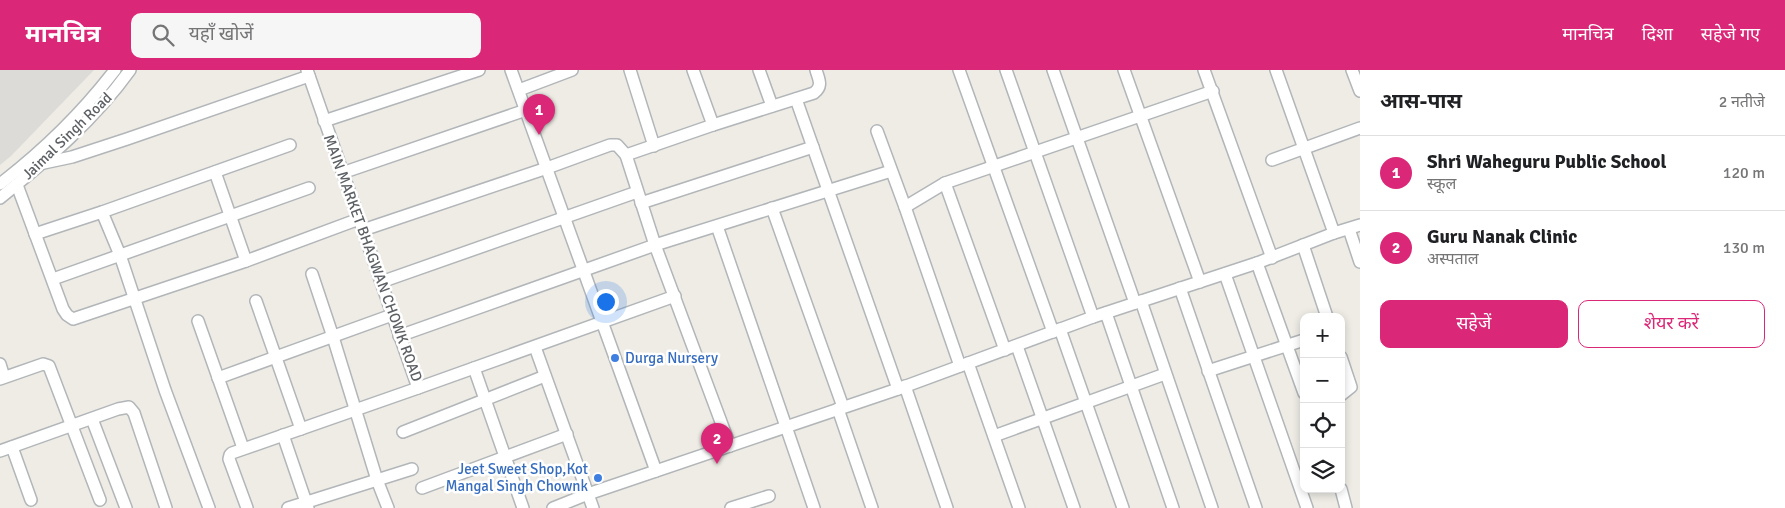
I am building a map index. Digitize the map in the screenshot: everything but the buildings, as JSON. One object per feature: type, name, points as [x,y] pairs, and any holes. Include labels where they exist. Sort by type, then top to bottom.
[{"type":"street","points":[[0,184],[20,169],[67,126],[115,70]]},
{"type":"street","name":"Jaimal Singh Road","points":[[0,198],[17,185],[99,108],[130,70]]},
{"type":"street","points":[[324,121],[479,70]]},
{"type":"street","points":[[511,70],[656,471]]},
{"type":"street","points":[[519,90],[572,70]]},
{"type":"street","points":[[630,70],[654,146]]},
{"type":"street","points":[[693,70],[713,125]]},
{"type":"street","points":[[759,70],[772,106]]},
{"type":"street","points":[[626,155],[814,93],[819,89],[820,83],[816,70]]},
{"type":"street","points":[[959,70],[994,166],[1086,403],[1123,508]]},
{"type":"street","points":[[1006,70],[1093,317]]},
{"type":"street","points":[[1052,70],[1165,374],[1212,508]]},
{"type":"street","points":[[1124,70],[1200,282]]},
{"type":"street","points":[[1204,70],[1272,258]]},
{"type":"street","points":[[1276,70],[1334,233]]},
{"type":"street","points":[[1352,70],[1360,91]]},
{"type":"street","points":[[39,164],[72,157],[111,144],[308,73]]},
{"type":"street","name":"MAIN MARKET BHAGWAN CHOWK ROAD","points":[[308,73],[418,388],[675,296]]},
{"type":"street","points":[[905,207],[945,183],[1213,91]]},
{"type":"street","points":[[796,99],[828,191],[947,508]]},
{"type":"street","points":[[342,173],[526,110]]},
{"type":"street","points":[[1272,160],[1360,128]]},
{"type":"street","points":[[877,131],[964,364],[994,436],[1019,508]]},
{"type":"street","points":[[35,234],[290,145]]},
{"type":"street","points":[[17,185],[64,309],[67,315],[73,319],[360,224],[548,168],[610,145],[618,145],[626,155],[655,245],[730,446]]},
{"type":"street","points":[[381,282],[565,217],[813,147]]},
{"type":"street","points":[[399,336],[655,245],[891,171]]},
{"type":"street","points":[[215,172],[246,261]]},
{"type":"street","points":[[945,183],[1005,350]]},
{"type":"street","points":[[53,279],[309,188]]},
{"type":"street","points":[[772,208],[872,508]]},
{"type":"street","points":[[102,212],[120,255],[165,390],[208,508]]},
{"type":"street","points":[[553,508],[588,494],[1017,346],[1093,317],[1272,258],[1334,233],[1360,225]]},
{"type":"street","points":[[717,226],[814,508]]},
{"type":"street","points":[[1349,229],[1360,262]]},
{"type":"street","points":[[1303,245],[1326,313]]},
{"type":"street","points":[[1257,263],[1300,382]]},
{"type":"street","points":[[312,274],[388,508]]},
{"type":"street","points":[[1225,274],[1307,508]]},
{"type":"street","points":[[1180,288],[1256,508]]},
{"type":"street","points":[[256,301],[301,429]]},
{"type":"street","points":[[1106,313],[1173,508]]},
{"type":"street","points":[[218,378],[392,315]]},
{"type":"street","points":[[198,321],[243,448]]},
{"type":"street","points":[[1208,371],[1300,341]]},
{"type":"street","points":[[1017,346],[1074,508]]},
{"type":"street","points":[[535,347],[593,508]]},
{"type":"street","points":[[1342,358],[1355,385]]},
{"type":"street","points":[[0,364],[2,378],[43,364],[49,366],[100,500]]},
{"type":"street","points":[[474,368],[522,508]]},
{"type":"street","points":[[994,436],[1165,374]]},
{"type":"street","points":[[403,432],[545,376]]},
{"type":"street","points":[[247,508],[229,456],[232,453],[418,388]]},
{"type":"street","points":[[0,451],[125,407],[132,410],[166,508]]},
{"type":"street","points":[[92,419],[126,508]]},
{"type":"street","points":[[422,488],[567,434]]},
{"type":"street","points":[[283,435],[307,505]]},
{"type":"street","points":[[12,447],[31,500]]},
{"type":"street","points":[[288,508],[307,505],[412,469]]},
{"type":"street","points":[[1342,493],[1346,508]]},
{"type":"street","points":[[731,508],[769,496]]},
{"type":"shaded area","points":[[0,70],[94,70],[0,165]]},
{"type":"place","name":"Shri Waheguru Public School","points":[[539,135]]},
{"type":"place","name":"Durga Nursery","points":[[615,358]]},
{"type":"place","name":"Guru Nanak Clinic","points":[[717,464]]},
{"type":"place","name":"Jeet Sweet Shop,Kot Mangal Singh Chownk","points":[[598,478]]}]
